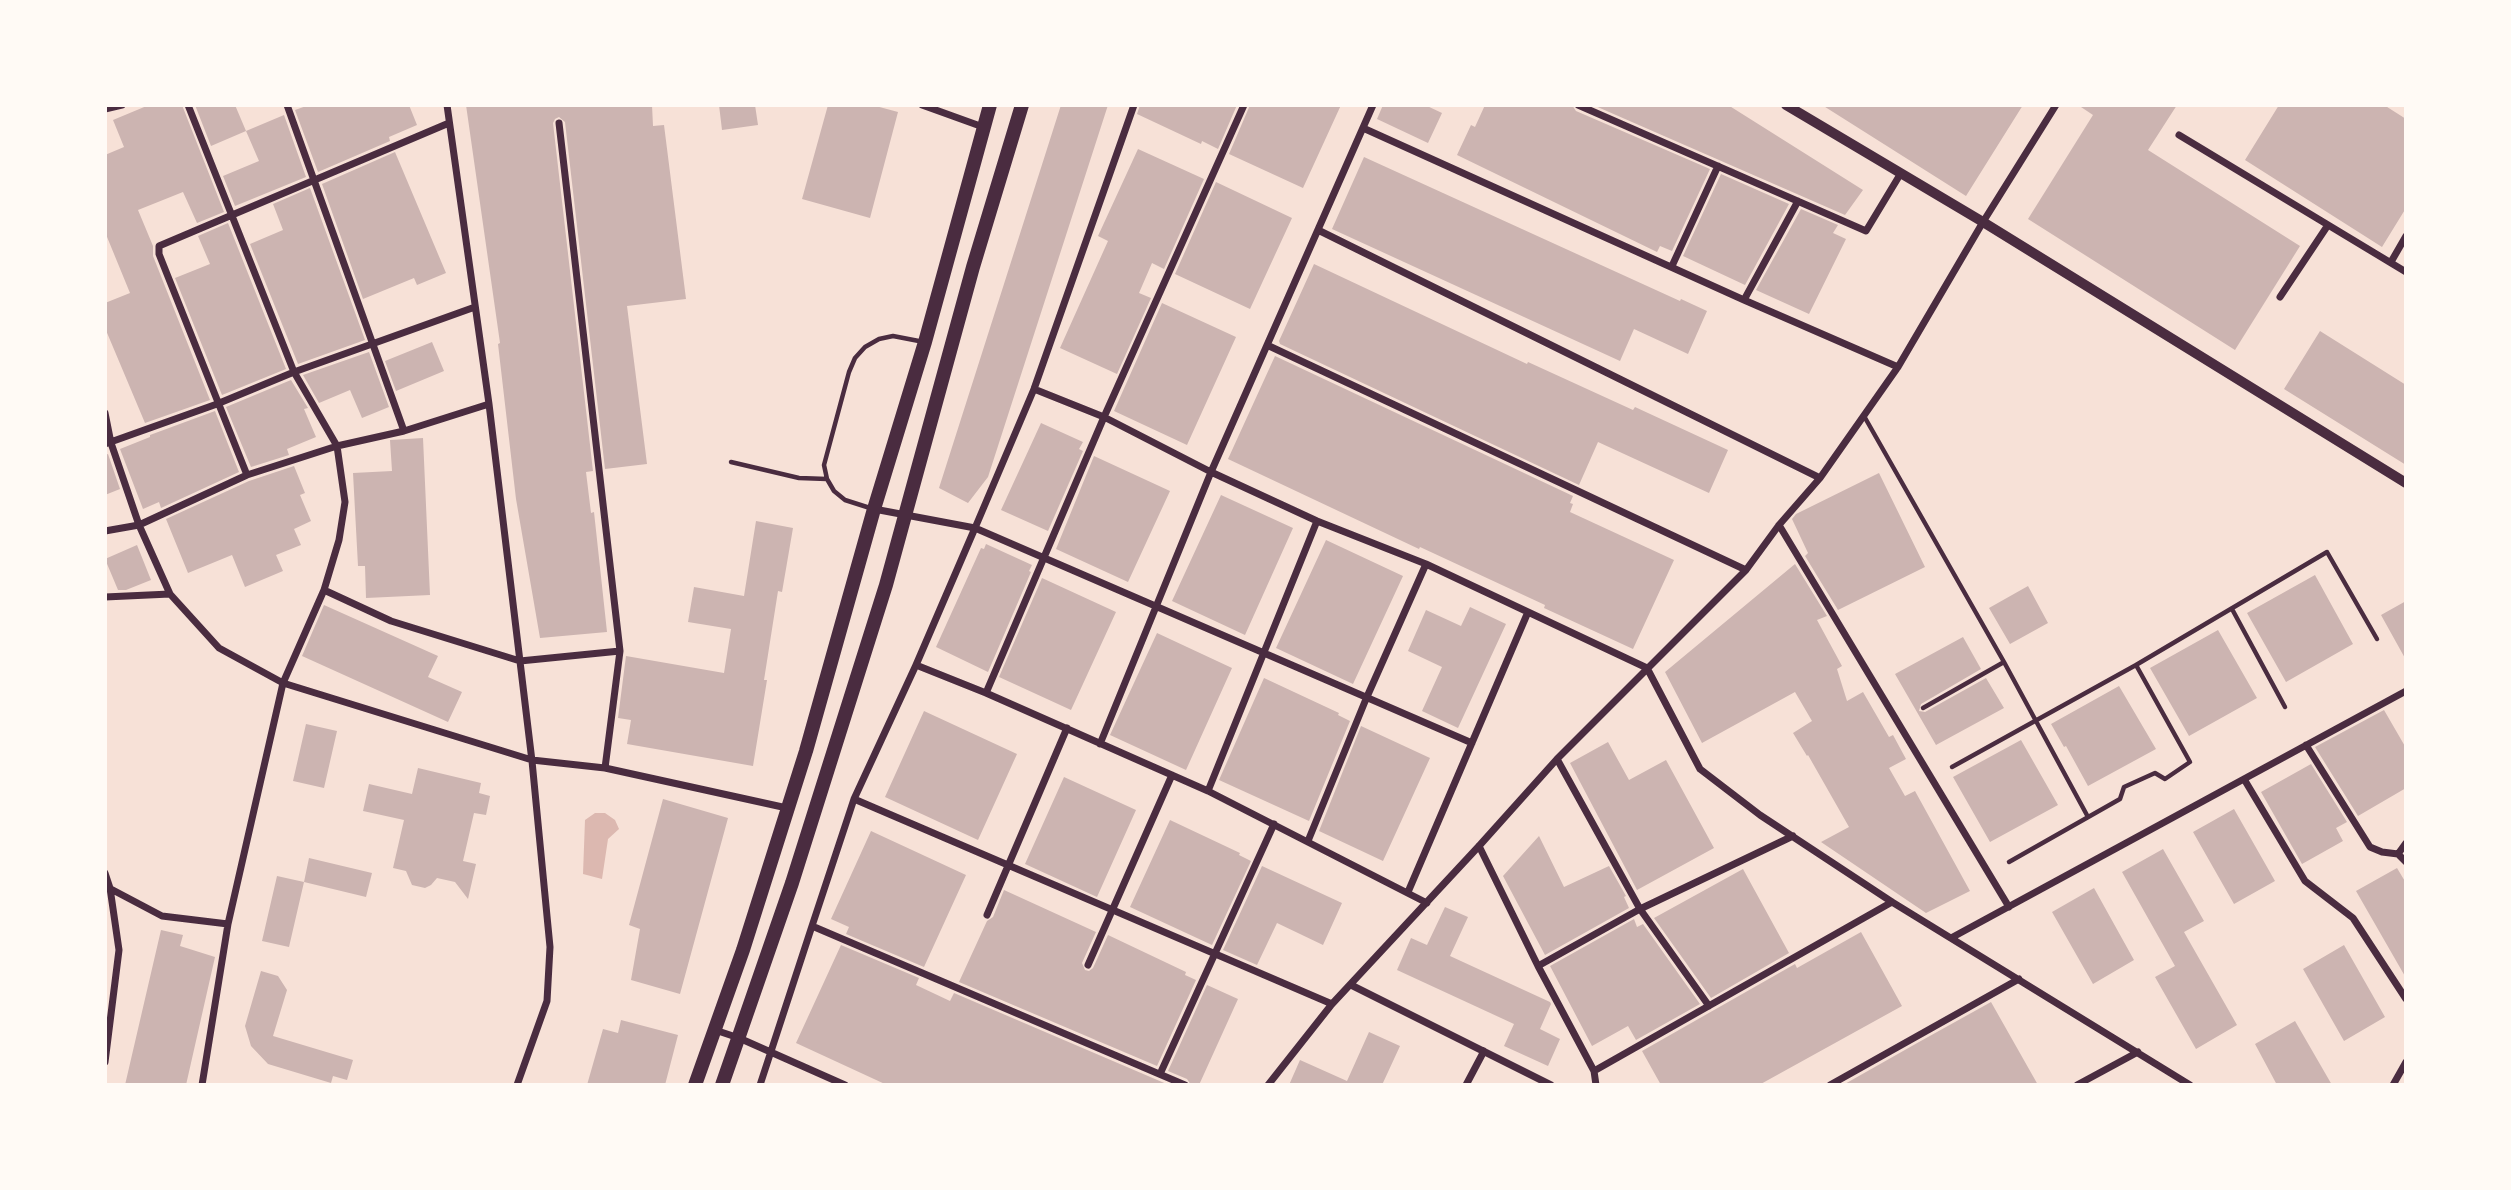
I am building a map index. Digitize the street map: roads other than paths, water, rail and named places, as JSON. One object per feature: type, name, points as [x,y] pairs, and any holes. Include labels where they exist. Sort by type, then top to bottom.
[{"type":"main road","points":[[695,1085],[743,950],[787,808],[925,342],[990,105]]},
{"type":"main road","points":[[722,1085],[792,883],[906,515],[960,315],[1022,105]]},
{"type":"main road","points":[[934,309],[960,315]]},
{"type":"main road","points":[[766,874],[792,883]]},
{"type":"street","points":[[105,109],[122,105]]},
{"type":"street","points":[[188,105],[294,372],[337,446],[345,502],[339,540],[324,590],[283,683],[228,924],[202,1085]]},
{"type":"street","points":[[286,105],[404,431]]},
{"type":"street","points":[[447,105],[489,404],[532,760],[550,947],[547,1000],[517,1085]]},
{"type":"street","points":[[922,105],[983,127]]},
{"type":"street","points":[[760,1085],[773,1053],[854,799],[916,665],[1034,390],[1134,105]]},
{"type":"street","points":[[986,693],[1104,417],[1244,105]]},
{"type":"street","points":[[1100,744],[1211,472],[1373,105]]},
{"type":"street","points":[[1578,105],[1866,231],[1901,173]]},
{"type":"street","points":[[1786,105],[1983,222],[2406,483]]},
{"type":"street","points":[[1268,1085],[1332,1004],[1557,759],[1746,570],[1779,525],[1820,478],[1898,367],[2056,105]]},
{"type":"street","points":[[247,475],[159,254],[159,246],[449,122]]},
{"type":"street","points":[[559,123],[620,651],[605,768]]},
{"type":"street","points":[[1363,128],[1898,367]]},
{"type":"street","points":[[2179,135],[2406,272]]},
{"type":"street","points":[[1672,266],[1718,166]]},
{"type":"street","points":[[1744,300],[1798,201]]},
{"type":"street","points":[[2280,297],[2328,225]]},
{"type":"street","points":[[1318,230],[1820,478]]},
{"type":"street","points":[[2390,262],[2406,236]]},
{"type":"street","points":[[108,444],[294,372],[475,307]]},
{"type":"street","points":[[1267,345],[1746,570]]},
{"type":"street","points":[[1034,390],[1104,417],[1211,472],[1317,521],[1426,564],[1647,668],[1700,769],[1760,815],[1892,902],[2190,1085]]},
{"type":"street","points":[[105,531],[139,525],[247,475],[337,446],[404,431],[489,404]]},
{"type":"street","points":[[105,413],[108,444],[139,525],[170,594],[219,648],[283,683],[532,760],[605,768],[787,808]]},
{"type":"street","points":[[874,509],[975,528],[1472,743]]},
{"type":"street","points":[[1208,791],[1317,521]]},
{"type":"street","points":[[1779,525],[2009,906]]},
{"type":"street","points":[[1308,841],[1366,699],[1426,564]]},
{"type":"street","points":[[324,590],[391,621],[520,661],[620,651]]},
{"type":"street","points":[[105,597],[170,594]]},
{"type":"street","points":[[1408,892],[1528,612]]},
{"type":"street","points":[[916,665],[1208,791],[1427,903]]},
{"type":"street","points":[[1951,938],[2406,691]]},
{"type":"street","points":[[987,915],[1067,728]]},
{"type":"street","points":[[2306,745],[2370,847],[2398,854],[2406,862]]},
{"type":"street","points":[[1557,759],[1640,909],[1709,1006]]},
{"type":"street","points":[[1088,965],[1172,775]]},
{"type":"street","points":[[2244,779],[2305,881],[2353,918],[2406,999]]},
{"type":"street","points":[[854,799],[1332,1004]]},
{"type":"street","points":[[1160,1074],[1274,824]]},
{"type":"street","points":[[1538,965],[1640,909],[1793,836]]},
{"type":"street","points":[[2398,854],[2406,843]]},
{"type":"street","points":[[1479,846],[1594,1071],[1596,1085]]},
{"type":"street","points":[[105,873],[119,950],[105,1062]]},
{"type":"street","points":[[108,887],[162,916],[228,924]]},
{"type":"street","points":[[1594,1071],[1892,902]]},
{"type":"street","points":[[813,926],[1185,1085]]},
{"type":"street","points":[[1830,1085],[2020,979]]},
{"type":"street","points":[[1351,985],[1551,1085]]},
{"type":"street","points":[[715,1030],[845,1085]]},
{"type":"street","points":[[1466,1085],[1484,1051]]},
{"type":"street","points":[[2077,1085],[2138,1052]]},
{"type":"street","points":[[2392,1085],[2406,1062]]},
{"type":"lane","points":[[874,509],[845,500],[834,491],[827,479],[824,465],[855,358],[865,347],[878,339],[893,336],[925,342]]},
{"type":"lane","points":[[1864,416],[2004,662],[2088,817]]},
{"type":"lane","points":[[731,462],[799,478],[827,479]]},
{"type":"lane","points":[[1952,767],[2136,666],[2328,552],[2377,639]]},
{"type":"lane","points":[[2232,609],[2285,707]]},
{"type":"lane","points":[[1923,708],[2004,662]]},
{"type":"lane","points":[[2010,862],[2120,799],[2124,787],[2155,773],[2165,779],[2190,762],[2136,666]]}]
